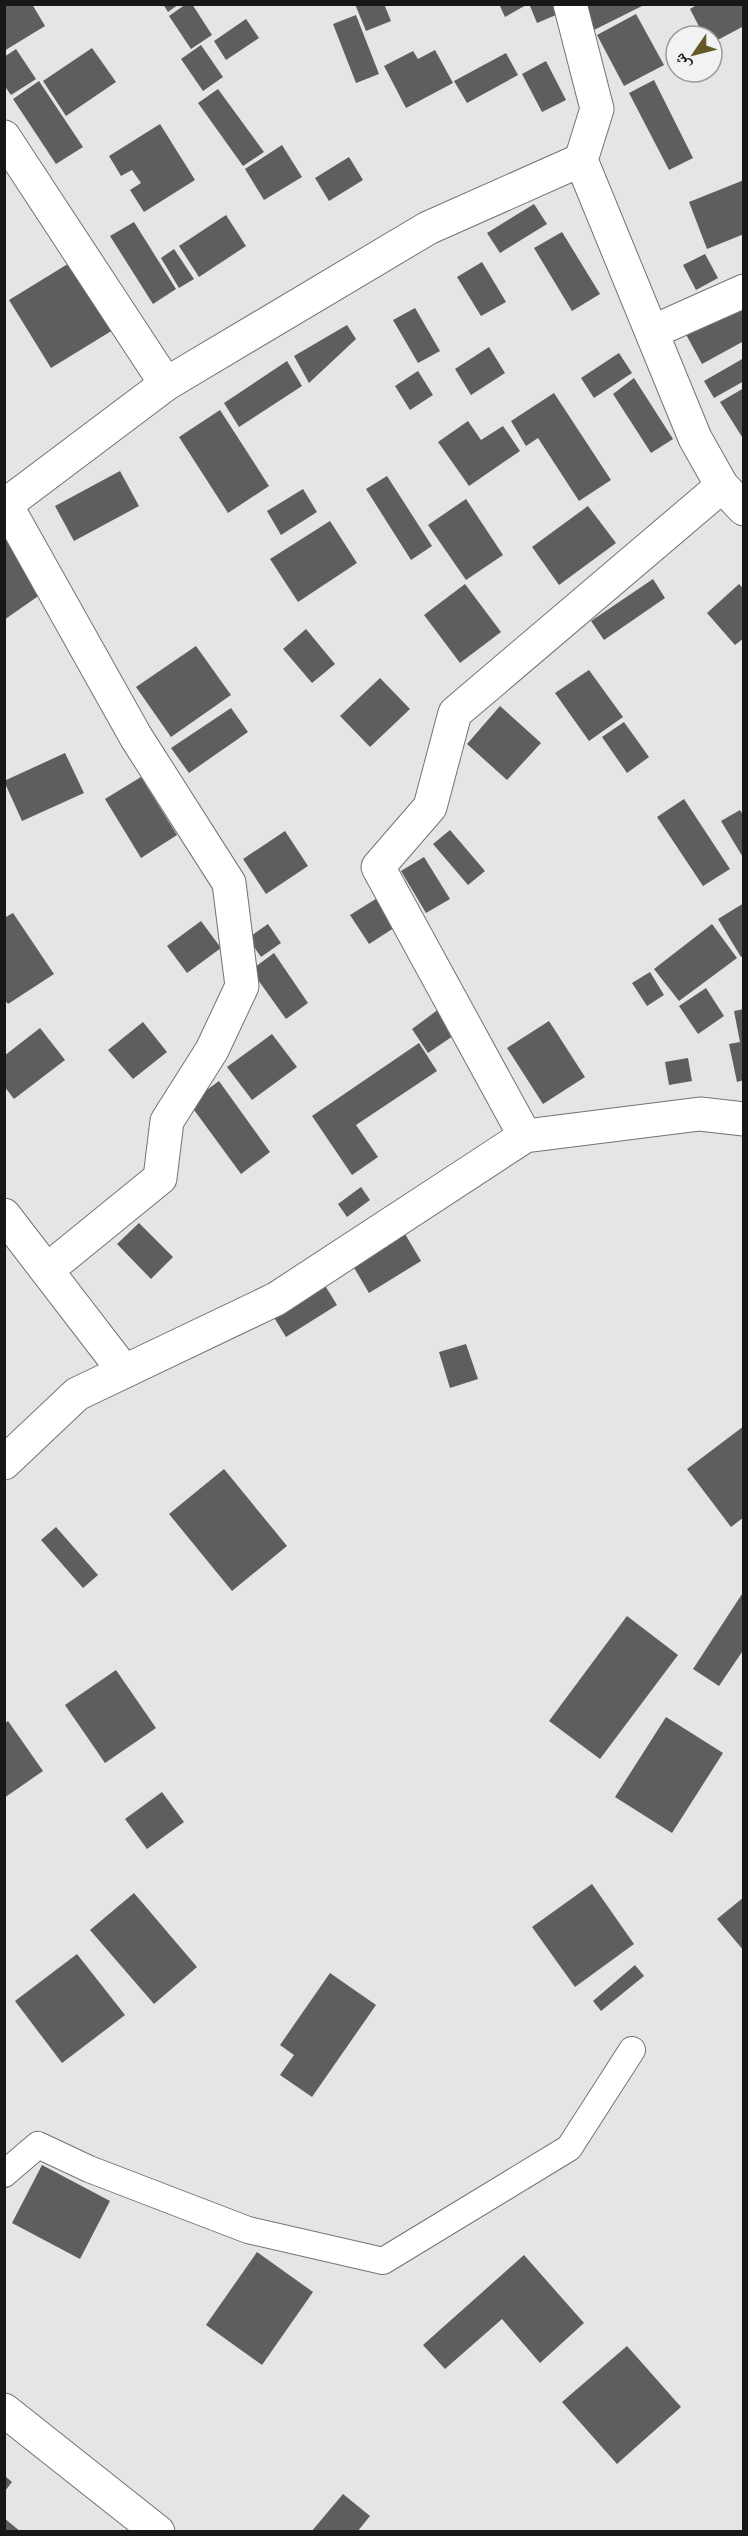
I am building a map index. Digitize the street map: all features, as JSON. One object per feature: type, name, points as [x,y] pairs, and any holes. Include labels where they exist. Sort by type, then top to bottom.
[{"type":"street","points":[[525,1136],[378,867],[430,807],[455,713],[733,498],[695,438],[581,160],[597,109],[570,4]]},
{"type":"street","points":[[4,137],[166,384]]},
{"type":"street","points":[[47,1270],[160,1178],[167,1121],[212,1050],[242,986],[229,883],[136,737],[5,506],[166,384],[428,228],[581,160]]},
{"type":"street","points":[[652,332],[744,291]]},
{"type":"street","points":[[4,1463],[77,1394],[276,1299],[525,1136],[700,1114],[744,1119]]},
{"type":"street","points":[[4,1215],[124,1371]]},
{"type":"street","points":[[4,2410],[158,2532]]},
{"type":"lane","points":[[4,2174],[38,2145],[89,2169],[248,2230],[383,2261],[569,2148],[632,2050]]},
{"type":"building","points":[[4,4],[32,4],[45,26],[4,51]]},
{"type":"building","points":[[163,4],[179,4],[168,12]]},
{"type":"building","points":[[186,4],[192,4],[212,35],[191,49],[169,16]]},
{"type":"building","points":[[355,4],[384,4],[391,21],[366,31]]},
{"type":"building","points":[[499,4],[528,4],[505,17]]},
{"type":"building","points":[[560,4],[563,12],[537,23],[530,6]]},
{"type":"building","points":[[581,4],[646,4],[588,33]]},
{"type":"building","points":[[698,4],[744,4],[744,26],[724,37],[724,24],[698,24],[690,9]]},
{"type":"building","points":[[636,14],[664,65],[624,86],[597,35]]},
{"type":"building","points":[[356,15],[379,74],[356,83],[333,24]]},
{"type":"building","points":[[246,19],[259,38],[226,60],[214,41]]},
{"type":"building","points":[[201,45],[223,77],[203,91],[181,59]]},
{"type":"building","points":[[92,48],[116,82],[66,116],[43,81]]},
{"type":"building","points":[[16,49],[36,79],[11,95],[4,85],[4,57]]},
{"type":"building","points":[[435,50],[453,83],[406,108],[384,66],[413,51],[418,59]]},
{"type":"building","points":[[506,53],[518,75],[467,103],[454,81]]},
{"type":"building","points":[[546,61],[566,100],[542,112],[522,74]]},
{"type":"building","points":[[654,80],[693,158],[669,170],[629,93]]},
{"type":"building","points":[[39,81],[83,147],[56,164],[13,99]]},
{"type":"building","points":[[218,89],[264,152],[243,166],[198,103]]},
{"type":"building","points":[[160,124],[195,180],[144,212],[130,190],[141,183],[132,170],[121,176],[109,156]]},
{"type":"building","points":[[282,145],[302,177],[264,200],[245,169]]},
{"type":"building","points":[[349,157],[363,180],[329,201],[315,178]]},
{"type":"building","points":[[744,180],[744,234],[707,249],[689,202]]},
{"type":"building","points":[[534,204],[547,224],[500,253],[487,233]]},
{"type":"building","points":[[226,215],[246,246],[199,277],[179,246]]},
{"type":"building","points":[[134,222],[176,289],[153,304],[110,236]]},
{"type":"building","points":[[562,232],[600,294],[572,311],[534,248]]},
{"type":"building","points":[[174,249],[194,279],[179,288],[161,258]]},
{"type":"building","points":[[705,254],[718,278],[696,290],[683,265]]},
{"type":"building","points":[[71,262],[113,330],[51,368],[9,300]]},
{"type":"building","points":[[482,262],[506,302],[481,316],[457,277]]},
{"type":"building","points":[[737,297],[744,309],[744,341],[702,364],[682,327]]},
{"type":"building","points":[[415,308],[440,351],[418,363],[393,320]]},
{"type":"building","points":[[347,325],[356,339],[309,383],[294,356]]},
{"type":"building","points":[[489,347],[505,373],[471,395],[455,369]]},
{"type":"building","points":[[619,353],[632,373],[594,398],[581,378]]},
{"type":"building","points":[[744,358],[744,381],[714,398],[704,381]]},
{"type":"building","points":[[287,361],[302,386],[239,427],[224,403]]},
{"type":"building","points":[[418,371],[433,395],[410,410],[395,386]]},
{"type":"building","points":[[634,378],[673,439],[651,453],[613,394]]},
{"type":"building","points":[[744,388],[744,440],[720,402]]},
{"type":"building","points":[[554,393],[611,480],[579,501],[538,438],[526,446],[511,421]]},
{"type":"building","points":[[220,410],[269,486],[228,513],[179,437]]},
{"type":"building","points":[[468,421],[481,440],[503,426],[520,451],[469,486],[438,442]]},
{"type":"building","points":[[120,471],[139,506],[74,541],[55,506]]},
{"type":"building","points":[[387,476],[432,546],[411,560],[366,489]]},
{"type":"building","points":[[303,489],[317,512],[281,535],[267,511]]},
{"type":"building","points":[[466,499],[503,555],[466,580],[428,525]]},
{"type":"building","points":[[588,506],[616,543],[559,585],[532,547]]},
{"type":"building","points":[[330,521],[357,563],[298,602],[270,559]]},
{"type":"building","points":[[4,536],[44,592],[4,620]]},
{"type":"building","points":[[653,579],[665,598],[604,640],[591,621]]},
{"type":"building","points":[[465,584],[501,632],[460,663],[424,615]]},
{"type":"building","points":[[739,584],[744,589],[744,638],[735,645],[707,613]]},
{"type":"building","points":[[306,629],[335,664],[312,683],[283,649]]},
{"type":"building","points":[[196,646],[231,695],[171,737],[136,687]]},
{"type":"building","points":[[589,670],[623,717],[589,741],[555,693]]},
{"type":"building","points":[[380,678],[410,709],[370,747],[340,716]]},
{"type":"building","points":[[500,706],[541,743],[507,780],[467,744]]},
{"type":"building","points":[[231,708],[248,732],[189,773],[171,748]]},
{"type":"building","points":[[624,722],[649,757],[627,773],[602,737]]},
{"type":"building","points":[[65,753],[84,793],[22,821],[4,781]]},
{"type":"building","points":[[141,777],[177,835],[141,858],[105,799]]},
{"type":"building","points":[[684,799],[730,869],[703,886],[657,817]]},
{"type":"building","points":[[740,810],[744,816],[744,859],[721,821]]},
{"type":"building","points":[[450,830],[485,871],[468,885],[433,844]]},
{"type":"building","points":[[285,831],[308,866],[266,894],[243,859]]},
{"type":"building","points":[[424,857],[450,899],[426,913],[401,871]]},
{"type":"building","points":[[379,897],[397,926],[369,944],[350,915]]},
{"type":"building","points":[[744,903],[744,955],[741,957],[718,919]]},
{"type":"building","points":[[13,913],[54,974],[8,1004],[4,999],[4,918]]},
{"type":"building","points":[[201,921],[221,948],[187,973],[167,946]]},
{"type":"building","points":[[268,924],[281,943],[261,957],[248,938]]},
{"type":"building","points":[[712,924],[737,958],[679,1001],[654,969]]},
{"type":"building","points":[[274,953],[308,1003],[286,1019],[251,970]]},
{"type":"building","points":[[650,972],[664,995],[647,1006],[632,983]]},
{"type":"building","points":[[706,988],[724,1016],[698,1034],[679,1006]]},
{"type":"building","points":[[443,1006],[453,1036],[428,1053],[412,1029]]},
{"type":"building","points":[[744,1009],[744,1080],[737,1082],[729,1044],[740,1042],[734,1011]]},
{"type":"building","points":[[549,1021],[585,1077],[543,1104],[507,1048]]},
{"type":"building","points":[[143,1022],[167,1052],[133,1079],[108,1050]]},
{"type":"building","points":[[40,1028],[65,1060],[14,1099],[4,1086],[4,1056]]},
{"type":"building","points":[[272,1034],[297,1067],[252,1100],[227,1067]]},
{"type":"building","points":[[419,1043],[437,1071],[356,1125],[378,1157],[352,1175],[312,1116]]},
{"type":"building","points":[[688,1058],[692,1081],[669,1085],[665,1062]]},
{"type":"building","points":[[219,1081],[270,1152],[241,1174],[189,1103]]},
{"type":"building","points":[[361,1187],[370,1200],[347,1217],[338,1204]]},
{"type":"building","points":[[139,1223],[173,1257],[151,1279],[117,1244]]},
{"type":"building","points":[[405,1234],[421,1261],[369,1293],[353,1266]]},
{"type":"building","points":[[321,1279],[337,1305],[286,1337],[270,1311]]},
{"type":"building","points":[[466,1344],[478,1379],[450,1388],[439,1352]]},
{"type":"building","points":[[744,1426],[744,1517],[731,1527],[687,1469]]},
{"type":"building","points":[[224,1469],[287,1546],[232,1591],[169,1514]]},
{"type":"building","points":[[56,1527],[98,1575],[83,1588],[41,1540]]},
{"type":"building","points":[[744,1591],[744,1649],[719,1686],[693,1669]]},
{"type":"building","points":[[627,1616],[678,1655],[600,1759],[549,1721]]},
{"type":"building","points":[[116,1670],[156,1728],[105,1763],[65,1705]]},
{"type":"building","points":[[666,1717],[723,1753],[672,1833],[615,1797]]},
{"type":"building","points":[[8,1721],[43,1771],[4,1798],[4,1724]]},
{"type":"building","points":[[162,1792],[184,1822],[147,1849],[125,1819]]},
{"type":"building","points":[[592,1884],[634,1944],[575,1987],[532,1927]]},
{"type":"building","points":[[134,1893],[197,1967],[154,2004],[90,1930]]},
{"type":"building","points":[[744,1897],[744,1951],[717,1919]]},
{"type":"building","points":[[77,1954],[125,2015],[62,2063],[15,2001]]},
{"type":"building","points":[[635,1965],[644,1976],[601,2011],[593,2001]]},
{"type":"building","points":[[330,1973],[376,2005],[312,2097],[280,2075],[294,2055],[280,2045]]},
{"type":"building","points":[[42,2165],[110,2201],[80,2259],[12,2223]]},
{"type":"building","points":[[257,2252],[313,2292],[262,2365],[206,2325]]},
{"type":"building","points":[[524,2255],[584,2323],[540,2363],[502,2319],[445,2369],[423,2345]]},
{"type":"building","points":[[627,2346],[681,2407],[617,2464],[562,2402]]},
{"type":"building","points":[[5,2476],[12,2482],[5,2491]]},
{"type":"building","points":[[343,2494],[370,2516],[357,2532],[311,2532]]},
{"type":"building","points":[[4,2518],[21,2532],[4,2532]]}]
